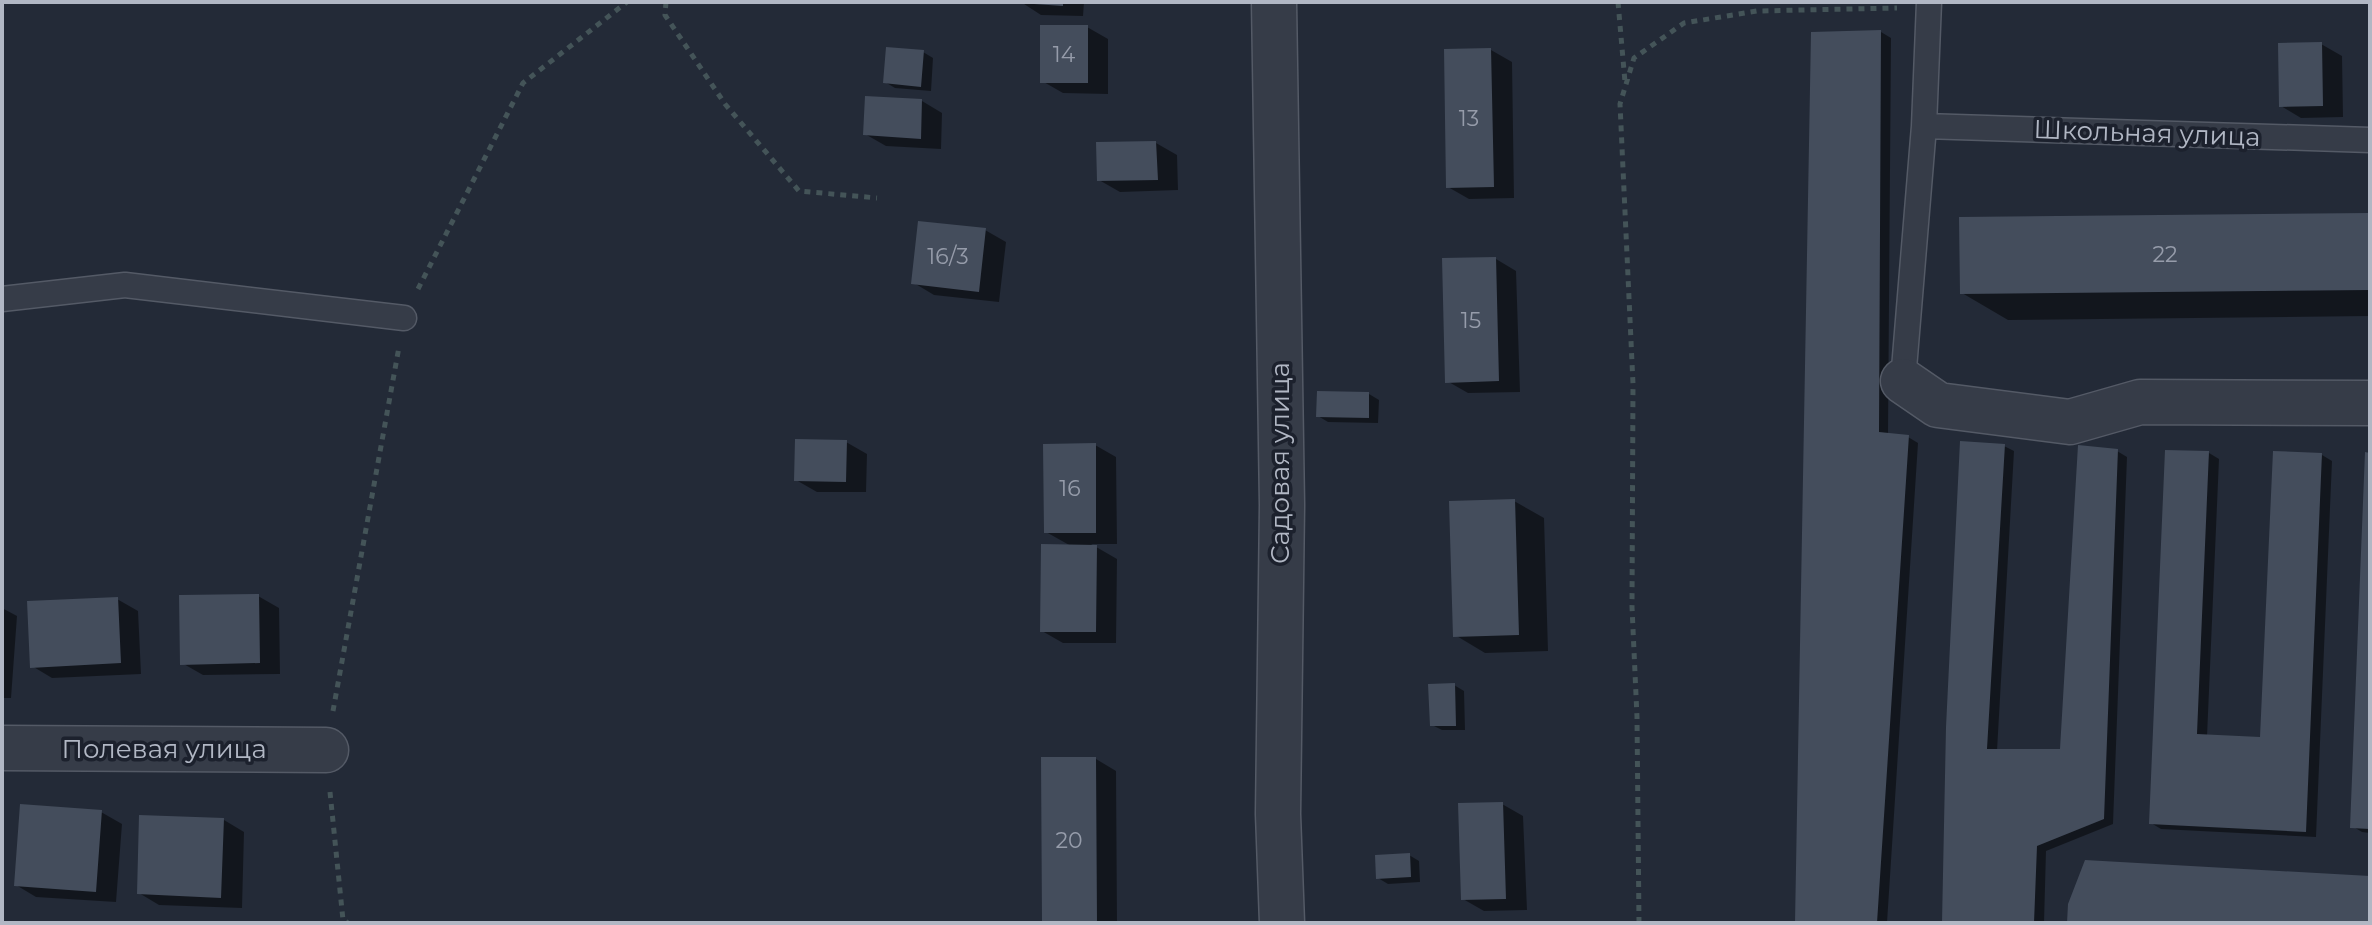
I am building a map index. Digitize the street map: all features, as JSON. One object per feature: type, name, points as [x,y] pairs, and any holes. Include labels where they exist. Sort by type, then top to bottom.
[{"type":"street","name":"Садовая улица","points":[[1274,2],[1282,505],[1278,814],[1282,923]]},
{"type":"street","points":[[1903,381],[1938,405],[2070,422],[2140,402],[2370,403]]},
{"type":"street","name":"Полевая улица","points":[[2,748],[326,750]]},
{"type":"lane","points":[[1903,381],[1924,126],[1929,5]]},
{"type":"lane","name":"Школьная улица","points":[[1924,126],[2370,140]]},
{"type":"lane","points":[[2,299],[125,285],[404,318]]},
{"type":"path","points":[[348,923],[343,920],[326,750],[404,318],[523,83],[627,2]]},
{"type":"path","points":[[666,2],[665,15],[725,104],[799,191],[877,198]]},
{"type":"path","points":[[1618,2],[1625,87]]},
{"type":"path","points":[[1639,923],[1638,732],[1632,607],[1633,384],[1620,104],[1634,58],[1684,23],[1757,11],[1929,5]]},
{"type":"building","points":[[1063,2],[1063,6],[1034,4]]},
{"type":"building","points":[[1040,25],[1088,25],[1088,83],[1040,83]]},
{"type":"building","points":[[1881,30],[1879,432],[1909,435],[1877,923],[1795,923],[1811,32]]},
{"type":"building","points":[[2322,42],[2323,106],[2279,107],[2278,43]]},
{"type":"building","points":[[886,47],[924,50],[921,87],[883,83]]},
{"type":"building","points":[[1491,48],[1494,187],[1446,188],[1444,49]]},
{"type":"building","points":[[865,96],[922,99],[921,139],[863,135]]},
{"type":"building","points":[[1156,141],[1158,180],[1097,181],[1096,142]]},
{"type":"building","points":[[2370,213],[2370,290],[1960,294],[1959,217]]},
{"type":"building","points":[[918,221],[986,228],[979,292],[911,284]]},
{"type":"building","points":[[1496,257],[1499,381],[1445,383],[1442,258]]},
{"type":"building","points":[[1317,391],[1369,392],[1369,418],[1316,417]]},
{"type":"building","points":[[795,439],[847,440],[846,482],[794,481]]},
{"type":"building","points":[[1960,441],[2005,444],[1987,749],[2060,749],[2078,445],[2118,449],[2104,819],[2037,846],[2034,923],[1942,923],[1946,727]]},
{"type":"building","points":[[1096,443],[1096,533],[1044,533],[1043,444]]},
{"type":"building","points":[[2165,450],[2209,451],[2197,734],[2260,737],[2273,451],[2322,453],[2306,832],[2149,824]]},
{"type":"building","points":[[2365,452],[2370,453],[2370,829],[2350,828]]},
{"type":"building","points":[[1515,499],[1519,635],[1453,637],[1449,501]]},
{"type":"building","points":[[1041,544],[1097,545],[1096,632],[1040,632]]},
{"type":"building","points":[[259,594],[260,663],[180,665],[179,595]]},
{"type":"building","points":[[118,597],[121,663],[30,668],[27,601]]},
{"type":"building","points":[[1455,683],[1456,726],[1430,726],[1428,684]]},
{"type":"building","points":[[1041,757],[1096,757],[1097,923],[1042,923]]},
{"type":"building","points":[[1503,802],[1506,899],[1461,900],[1458,803]]},
{"type":"building","points":[[20,804],[102,810],[96,892],[14,886]]},
{"type":"building","points":[[139,815],[224,818],[221,898],[137,894]]},
{"type":"building","points":[[1410,853],[1411,877],[1376,879],[1375,855]]},
{"type":"building","points":[[2085,860],[2370,876],[2370,923],[2067,923],[2068,904]]}]
